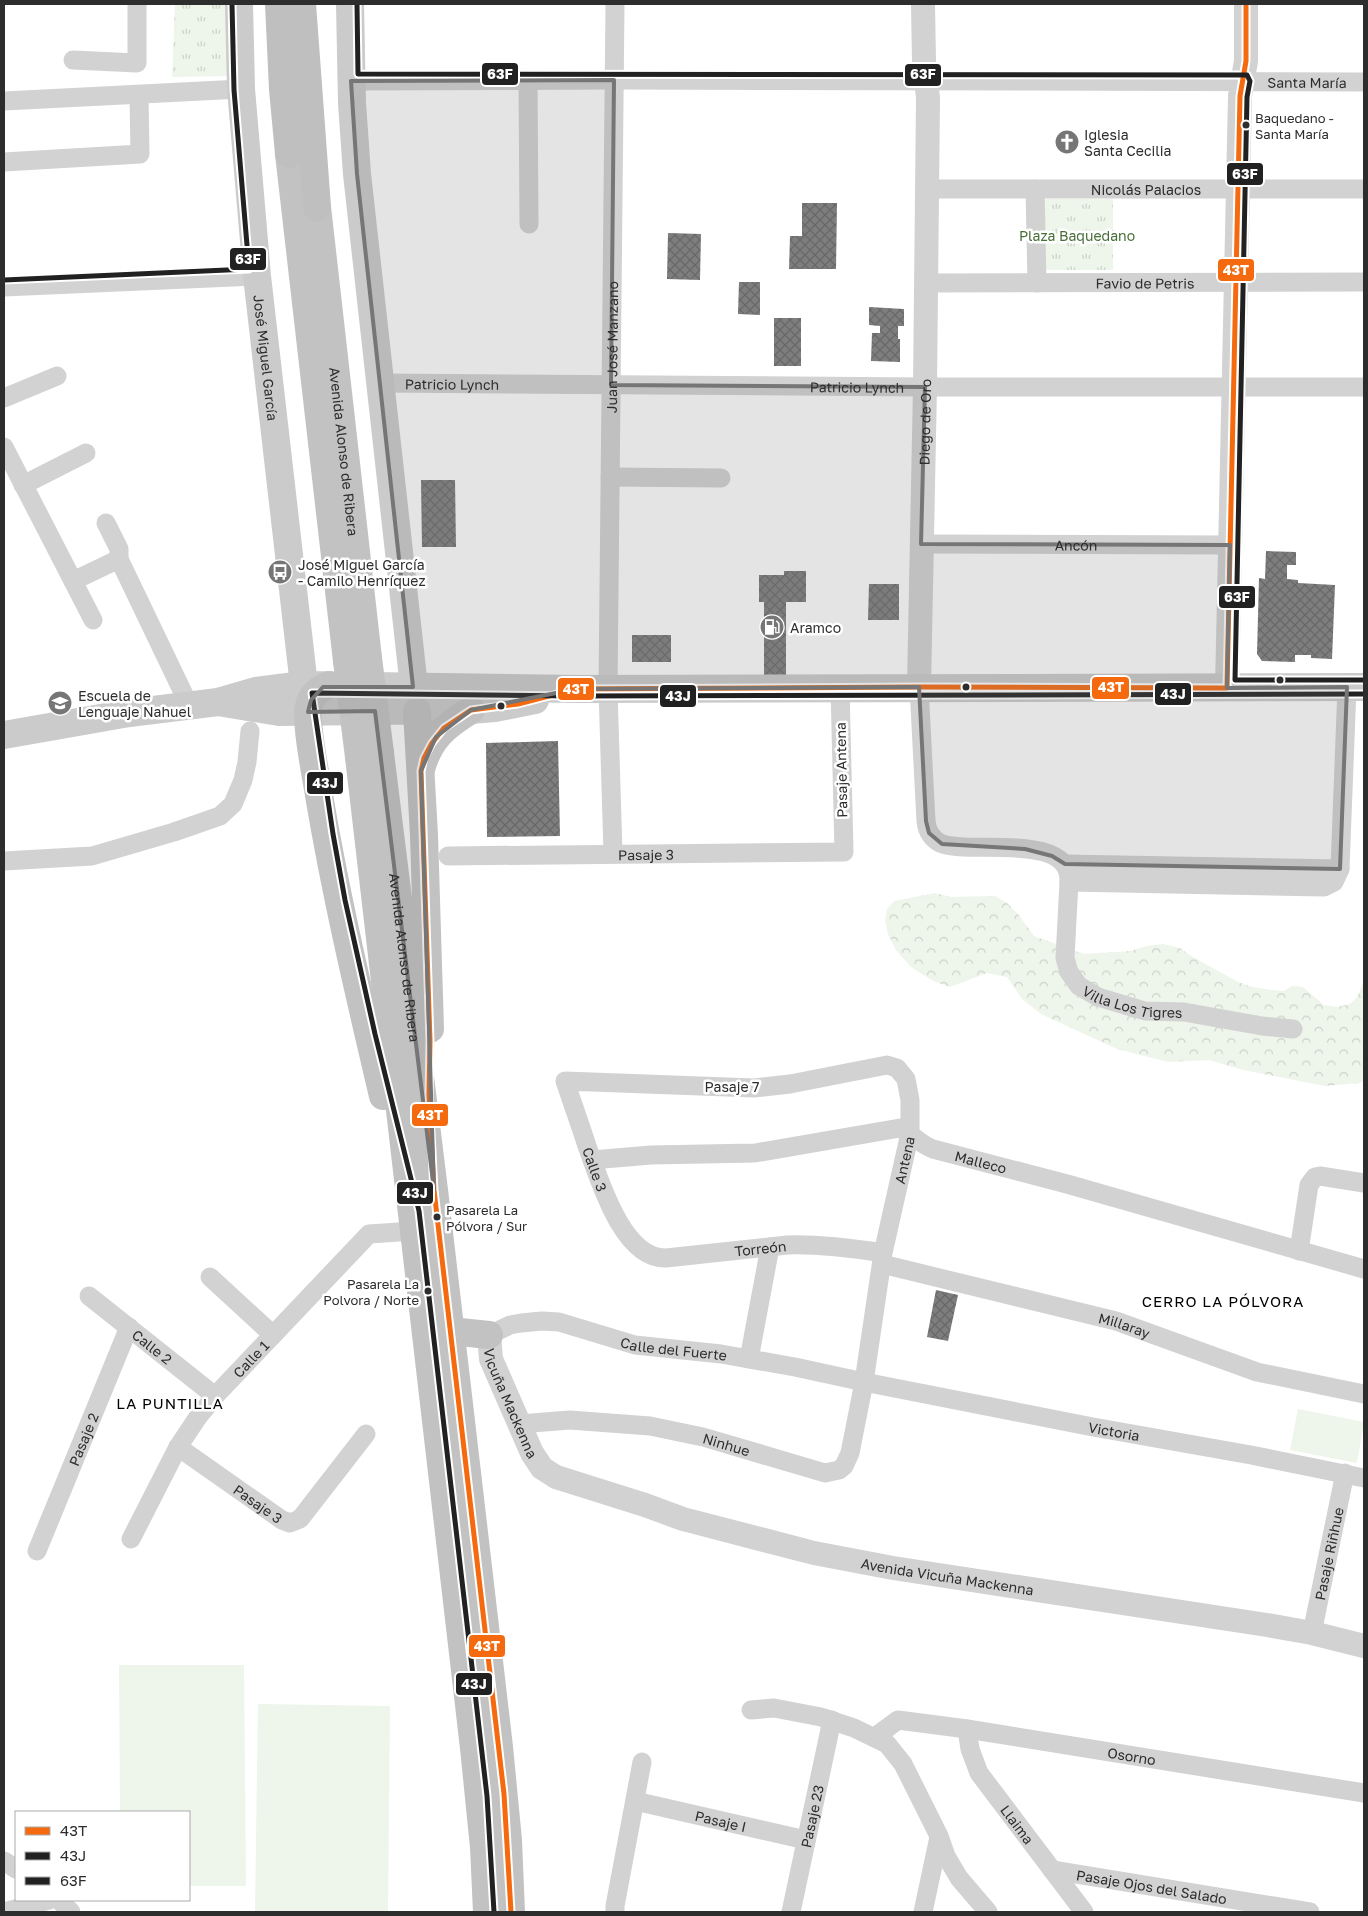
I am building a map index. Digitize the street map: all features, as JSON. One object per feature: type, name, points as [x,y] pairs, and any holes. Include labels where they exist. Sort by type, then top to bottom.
[{"type":"highway","name":"Avenida Alonso de Ribera","points":[[280,4],[283,89],[289,154],[358,660],[369,755],[413,1221],[466,1574],[476,1656],[504,1794],[511,1912]]},
{"type":"highway","name":"Avenida Alonso de Ribera","points":[[302,4],[317,208],[358,660]]},
{"type":"highway","points":[[308,88],[315,4]]},
{"type":"highway","points":[[316,685],[315,694],[308,712],[318,791],[344,929],[413,1221]]},
{"type":"highway","points":[[421,771],[428,750],[436,737],[453,721],[465,699]]},
{"type":"highway","points":[[407,703],[421,771],[430,1041],[429,1095],[434,1190]]},
{"type":"highway","name":"Avenida Alonso de Ribera","points":[[369,755],[434,1190],[450,1331],[466,1574]]},
{"type":"highway","points":[[450,1331],[489,1336]]},
{"type":"highway","name":"Avenida Alonso de Ribera","points":[[476,1656],[480,1797],[487,1912]]},
{"type":"main road","name":"José Miguel García","points":[[239,4],[241,89],[257,276],[316,685]]},
{"type":"main road","points":[[350,4],[351,81],[357,174],[409,636],[407,703]]},
{"type":"main road","points":[[409,636],[427,661],[465,699]]},
{"type":"main road","points":[[4,735],[77,721],[218,702],[256,691],[316,685],[407,703]]},
{"type":"main road","points":[[218,702],[272,711],[308,712],[465,699],[518,704],[576,689],[1356,687]]},
{"type":"street","points":[[73,60],[137,63],[137,4]]},
{"type":"street","name":"Juan José Manzano","points":[[613,853],[608,689],[615,4]]},
{"type":"street","name":"Diego de Oro","points":[[923,4],[924,62],[928,98],[919,687],[927,828],[932,837],[942,844],[952,846],[999,846],[1025,849],[1052,856],[1067,873]]},
{"type":"street","points":[[1227,688],[1240,96],[1246,62],[1246,4]]},
{"type":"street","points":[[528,80],[529,224]]},
{"type":"street","name":"Santa María","points":[[351,81],[1364,82]]},
{"type":"street","points":[[4,102],[241,89]]},
{"type":"street","points":[[4,162],[140,154],[139,96]]},
{"type":"street","name":"Nicolás Palacios","points":[[927,188],[1364,189]]},
{"type":"street","points":[[1035,189],[1037,283]]},
{"type":"street","points":[[4,287],[257,276]]},
{"type":"street","name":"Favio de Petris","points":[[926,282],[1364,282]]},
{"type":"street","points":[[4,398],[58,376]]},
{"type":"street","name":"Patricio Lynch","points":[[381,383],[925,387],[1364,387]]},
{"type":"street","points":[[4,447],[93,620]]},
{"type":"street","points":[[23,485],[86,453]]},
{"type":"street","points":[[610,477],[721,478]]},
{"type":"street","points":[[106,523],[118,549],[119,559],[189,705]]},
{"type":"street","name":"Ancón","points":[[921,544],[1230,545]]},
{"type":"street","points":[[73,581],[119,559]]},
{"type":"street","points":[[1067,873],[1324,887],[1334,882],[1340,869],[1356,687]]},
{"type":"street","name":"Pasaje Antena","points":[[840,688],[844,852]]},
{"type":"street","points":[[4,861],[92,856],[174,832],[220,816],[233,804],[243,780],[250,731]]},
{"type":"street","name":"Pasaje 3","points":[[448,856],[844,852]]},
{"type":"street","name":"Villa Los Tigres","points":[[1067,873],[1066,958],[1069,972],[1078,986],[1098,997],[1145,1011],[1184,1012],[1262,1026],[1293,1029]]},
{"type":"street","name":"Pasaje 7","points":[[565,1081],[754,1088],[790,1084],[887,1065],[897,1068]]},
{"type":"street","name":"Antena","points":[[864,1382],[882,1258],[910,1133],[910,1100],[906,1079],[897,1068]]},
{"type":"street","name":"Calle 3","points":[[565,1081],[600,1185],[616,1217],[642,1249]]},
{"type":"street","name":"Malleco","points":[[592,1160],[651,1155],[755,1152],[900,1128],[910,1133],[927,1147],[933,1149],[1067,1184],[1299,1252],[1364,1269]]},
{"type":"street","points":[[1299,1252],[1310,1185],[1315,1177],[1320,1176],[1364,1183]]},
{"type":"street","name":"Calle 1","points":[[131,1539],[185,1434],[215,1396],[369,1234],[413,1221]]},
{"type":"street","name":"Torreón","points":[[642,1249],[647,1254],[659,1258],[810,1245],[882,1258]]},
{"type":"street","points":[[750,1359],[770,1247]]},
{"type":"street","name":"Millaray","points":[[882,1258],[1116,1321],[1256,1372],[1364,1394]]},
{"type":"street","points":[[210,1277],[273,1335]]},
{"type":"street","name":"Calle 2","points":[[89,1296],[215,1396]]},
{"type":"street","name":"Calle del Fuerte","points":[[489,1336],[510,1325],[550,1322],[567,1324],[635,1344],[750,1359],[864,1382]]},
{"type":"street","name":"Pasaje 2","points":[[37,1551],[129,1327]]},
{"type":"street","name":"Vicuña Mackenna","points":[[489,1336],[491,1358],[518,1424],[536,1461],[542,1468]]},
{"type":"street","name":"Ninhue","points":[[518,1424],[570,1420],[650,1426],[703,1437],[760,1455],[830,1473],[839,1470],[848,1460],[864,1382]]},
{"type":"street","name":"Victoria","points":[[864,1382],[1093,1428],[1364,1478]]},
{"type":"street","name":"Pasaje 3","points":[[178,1447],[282,1520],[290,1523],[300,1519],[366,1434]]},
{"type":"street","name":"Avenida Vicuña Mackenna","points":[[542,1468],[556,1477],[645,1505],[682,1519],[814,1553],[893,1568],[1312,1633],[1364,1646]]},
{"type":"street","name":"Pasaje Riñhue","points":[[1312,1633],[1345,1474]]},
{"type":"street","points":[[751,1710],[774,1708],[796,1711],[832,1720],[875,1737],[886,1744],[904,1764],[939,1836],[946,1856],[959,1878],[988,1912]]},
{"type":"street","name":"Pasaje 23","points":[[791,1912],[832,1720]]},
{"type":"street","name":"Osorno","points":[[875,1737],[898,1720],[967,1729],[1364,1793]]},
{"type":"street","name":"Llaima","points":[[967,1729],[970,1749],[979,1772],[1084,1912]]},
{"type":"street","points":[[615,1912],[614,1906],[642,1762]]},
{"type":"street","name":"Pasaje I","points":[[635,1801],[806,1840]]},
{"type":"street","points":[[922,1912],[939,1836]]},
{"type":"street","points":[[4,1861],[15,1868]]},
{"type":"street","name":"Pasaje Ojos del Salado","points":[[1052,1870],[1252,1908],[1310,1912]]},
{"type":"street","points":[[60,1901],[71,1912]]},
{"type":"street","points":[[4,1912],[38,1905]]},
{"type":"highlighted area","points":[[614,80],[611,385],[925,387],[921,544],[1230,545],[1227,688],[1347,687],[1340,869],[1065,864],[1052,856],[1025,849],[942,844],[929,833],[926,821],[919,687],[576,689],[471,710],[436,737],[421,771],[434,1190],[375,711],[308,712],[311,700],[323,687],[413,687],[357,174],[351,81]]},
{"type":"green space","points":[[175,4],[228,4],[229,76],[172,77]]},
{"type":"green space","name":"Plaza Baquedano","points":[[1041,199],[1113,199],[1113,270],[1041,270]]},
{"type":"green space","points":[[935,893],[951,897],[995,896],[1007,903],[1018,914],[1034,936],[1084,954],[1130,951],[1163,944],[1180,948],[1238,982],[1252,987],[1284,991],[1292,986],[1303,987],[1324,1005],[1337,1007],[1350,1004],[1357,997],[1364,981],[1364,1080],[1360,1083],[1325,1086],[1243,1070],[1209,1060],[1168,1062],[1117,1049],[1041,1014],[1022,999],[1007,977],[987,973],[950,987],[933,981],[911,967],[896,950],[888,934],[885,920],[887,909],[894,901]]},
{"type":"green space","points":[[1298,1409],[1364,1422],[1357,1463],[1290,1450]]},
{"type":"green space","points":[[119,1665],[244,1665],[246,1886],[190,1886],[190,1811],[120,1811]]},
{"type":"green space","points":[[258,1704],[390,1706],[388,1912],[255,1912]]},
{"type":"building","points":[[802,203],[837,203],[836,269],[789,269],[790,236],[802,236]]},
{"type":"building","points":[[668,233],[701,234],[700,280],[667,279]]},
{"type":"building","points":[[739,282],[760,282],[760,315],[738,314]]},
{"type":"building","points":[[869,307],[904,309],[904,326],[898,326],[900,362],[871,361],[872,333],[880,333],[880,326],[869,325]]},
{"type":"building","points":[[774,318],[801,318],[801,366],[774,366]]},
{"type":"building","points":[[421,480],[455,480],[456,547],[422,547]]},
{"type":"building","points":[[1266,551],[1296,552],[1296,565],[1287,565],[1287,579],[1298,580],[1298,583],[1335,585],[1332,659],[1311,658],[1311,655],[1295,655],[1295,662],[1262,661],[1257,654],[1259,578],[1265,579]]},
{"type":"building","points":[[784,571],[806,571],[806,602],[786,602],[786,675],[764,675],[764,602],[759,602],[759,575],[784,575]]},
{"type":"building","points":[[869,584],[899,584],[899,620],[868,620]]},
{"type":"building","points":[[632,635],[671,635],[671,662],[632,662]]},
{"type":"building","points":[[558,741],[560,836],[487,837],[486,743]]},
{"type":"building","points":[[936,1290],[958,1295],[948,1341],[927,1337]]},
{"type":"transit line","name":"63F","points":[[4,280],[249,269],[234,90],[232,4]]},
{"type":"transit line","name":"63F","points":[[357,4],[358,74],[1247,75],[1250,81],[1247,97],[1235,680],[1364,680]]},
{"type":"transit line","name":"43T","points":[[511,1912],[504,1794],[434,1190],[429,1095],[430,1041],[421,771],[424,758],[432,743],[444,728],[471,710],[518,704],[576,689],[1227,688],[1240,96],[1246,61],[1246,4]]},
{"type":"transit line","name":"43J","points":[[494,1912],[487,1796],[419,1211],[375,1034],[345,900],[312,693],[576,696],[1364,694]]},
{"type":"place","name":"Baquedano - Santa María","points":[[1246,125]]},
{"type":"place","name":"Iglesia Santa Cecilia","points":[[1067,142]]},
{"type":"place","name":"José Miguel García - Camilo Henríquez","points":[[280,572]]},
{"type":"place","name":"Aramco","points":[[772,627]]},
{"type":"place","name":"Escuela de Lenguaje Nahuel","points":[[60,703]]},
{"type":"place","name":"Pasarela La Pólvora / Sur","points":[[437,1217]]},
{"type":"place","name":"Pasarela La Polvora / Norte","points":[[428,1291]]},
{"type":"district","name":"CERRO LA PÓLVORA","points":[[1223,1301]]},
{"type":"district","name":"LA PUNTILLA","points":[[170,1403]]}]
